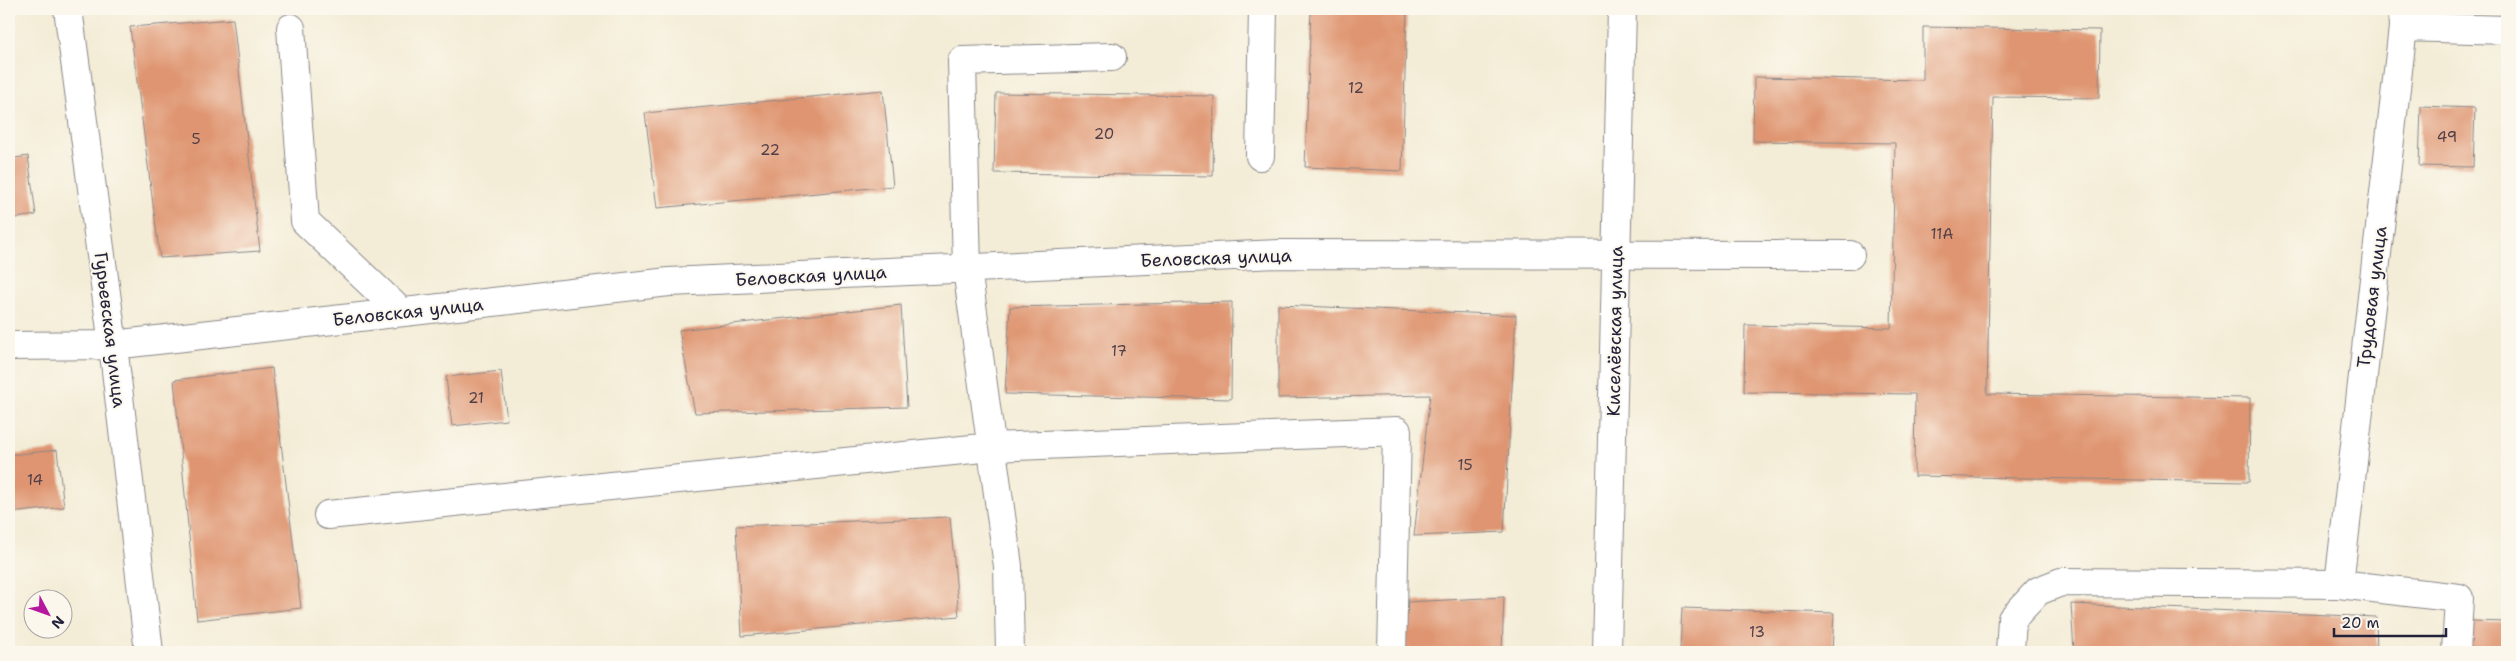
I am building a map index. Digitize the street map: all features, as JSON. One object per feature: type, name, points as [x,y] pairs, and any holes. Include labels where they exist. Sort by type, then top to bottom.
[{"type":"street","name":"Гурьевская улица","points":[[68,9],[112,345],[148,652]]},
{"type":"street","points":[[1260,156],[1263,9]]},
{"type":"street","name":"Киселёвская улица","points":[[1607,652],[1622,9]]},
{"type":"street","points":[[2403,18],[2507,30]]},
{"type":"street","name":"Трудовая улица","points":[[2339,584],[2403,18]]},
{"type":"street","points":[[291,28],[305,221],[401,312]]},
{"type":"street","points":[[1010,652],[1008,566],[967,269],[962,61],[1112,57]]},
{"type":"street","name":"Беловская улица","points":[[9,346],[112,345],[669,282],[1279,254],[1850,255]]},
{"type":"street","points":[[328,515],[992,447],[1397,431],[1392,652]]},
{"type":"street","points":[[2010,652],[2012,619],[2038,591],[2061,582],[2339,584],[2459,598],[2456,652]]},
{"type":"building","points":[[1311,9],[1407,9],[1402,171],[1305,167]]},
{"type":"building","points":[[233,19],[260,251],[160,258],[130,27]]},
{"type":"building","points":[[1923,27],[2100,30],[2099,98],[1993,97],[1987,394],[2250,398],[2249,482],[1914,476],[1915,394],[1744,392],[1745,325],[1891,328],[1895,143],[1753,141],[1754,77],[1923,80]]},
{"type":"building","points":[[883,90],[893,186],[657,208],[645,113]]},
{"type":"building","points":[[996,93],[1214,96],[1213,176],[994,173]]},
{"type":"building","points":[[2421,106],[2475,108],[2473,167],[2419,166]]},
{"type":"building","points":[[28,156],[36,215],[9,219],[9,159]]},
{"type":"building","points":[[1232,302],[1231,399],[1005,394],[1010,307]]},
{"type":"building","points":[[901,305],[907,407],[695,413],[679,330]]},
{"type":"building","points":[[1278,305],[1516,315],[1504,532],[1414,536],[1430,395],[1278,398]]},
{"type":"building","points":[[272,368],[301,608],[197,620],[174,380]]},
{"type":"building","points":[[501,371],[507,420],[452,426],[446,377]]},
{"type":"building","points":[[57,450],[64,507],[10,513],[9,455]]},
{"type":"building","points":[[950,517],[959,616],[742,636],[736,526]]},
{"type":"building","points":[[1504,597],[1502,652],[1404,652],[1407,602]]},
{"type":"building","points":[[2071,604],[2376,617],[2377,652],[2074,652]]},
{"type":"building","points":[[1682,608],[1834,613],[1832,652],[1680,650]]},
{"type":"building","points":[[2472,621],[2507,622],[2507,652],[2470,652]]}]
